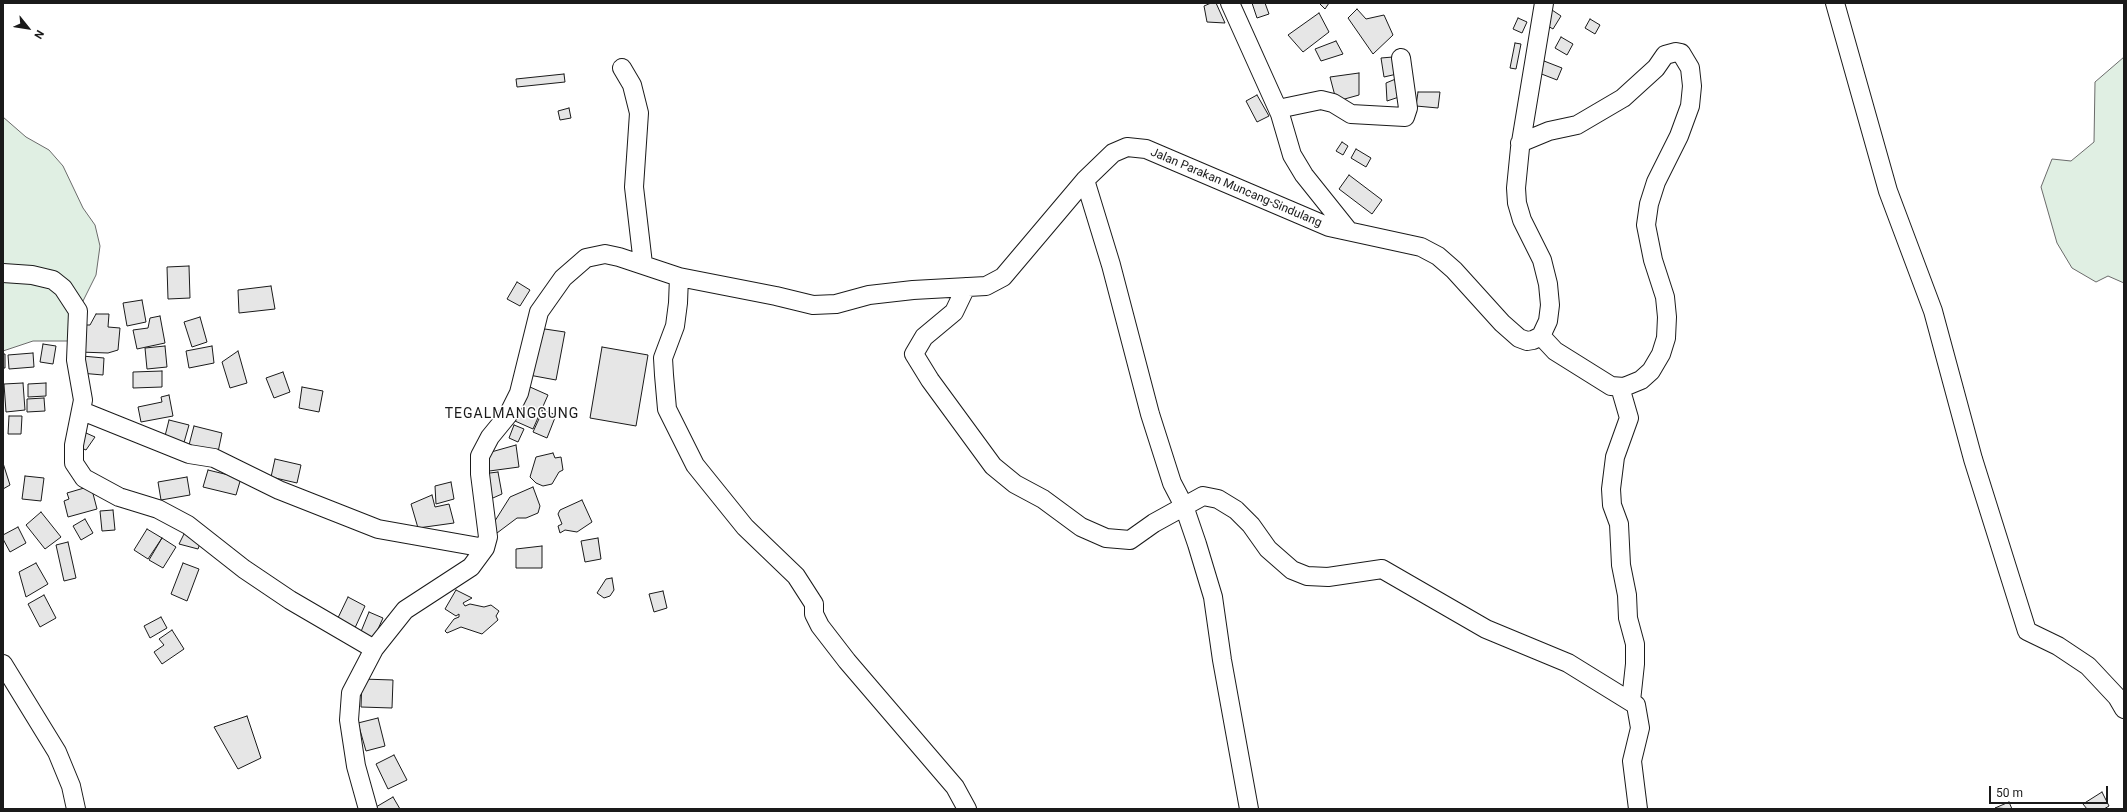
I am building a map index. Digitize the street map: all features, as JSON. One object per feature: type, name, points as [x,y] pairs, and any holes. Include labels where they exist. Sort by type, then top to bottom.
[{"type":"street","points":[[1230,3],[1278,109],[1292,155],[1304,175],[1348,230]]},
{"type":"street","points":[[1520,143],[1550,131],[1577,125],[1623,98],[1652,73],[1665,55],[1676,52],[1681,53],[1690,68],[1692,86],[1690,106],[1679,136],[1656,182],[1649,204],[1646,225],[1653,260],[1665,297],[1667,317],[1666,338],[1661,354],[1651,371],[1641,380],[1620,387],[1611,386],[1594,377],[1580,365],[1555,351],[1541,336],[1548,321],[1550,305],[1548,284],[1542,260],[1522,220],[1517,203],[1516,188],[1520,143],[1544,3]]},
{"type":"street","points":[[1835,3],[1888,191],[1933,311],[1973,459],[2027,632],[2058,646],[2088,666],[2117,697],[2124,709]]},
{"type":"street","points":[[1278,109],[1322,100],[1333,103],[1351,114],[1405,117],[1408,108],[1401,58]]},
{"type":"street","points":[[622,68],[632,85],[639,114],[634,187],[643,264]]},
{"type":"street","name":"Jalan Parakan Muncang-Sindulang","points":[[485,548],[488,537],[480,474],[480,456],[490,436],[508,415],[519,393],[539,312],[563,278],[586,258],[604,254],[619,256],[679,277],[776,296],[813,305],[836,304],[869,295],[986,286],[1003,277],[1085,180],[1113,153],[1127,147],[1146,149],[1329,227],[1421,246],[1454,270],[1502,323],[1519,338],[1527,341],[1541,336]]},
{"type":"street","points":[[1085,180],[1111,265],[1152,421],[1172,483],[1184,506],[1213,597],[1222,660],[1249,809]]},
{"type":"street","points":[[3,273],[32,275],[53,280],[63,288],[71,298],[78,311],[76,360],[83,400],[74,445],[74,463],[84,478],[119,497],[158,509],[188,525],[244,569],[290,600],[374,649]]},
{"type":"street","points":[[679,277],[675,326],[663,358],[664,375],[667,409],[695,464],[745,527],[796,576],[814,604],[814,614],[820,626],[872,692],[955,788],[967,809]]},
{"type":"street","points":[[966,287],[954,312],[924,337],[914,354],[930,380],[993,466],[1015,484],[1043,499],[1081,527],[1106,538],[1130,540],[1154,523],[1203,496],[1218,499],[1236,510],[1280,560],[1292,570],[1307,576],[1328,577],[1382,569],[1486,629],[1568,663],[1636,705],[1640,728],[1632,760],[1638,809]]},
{"type":"street","points":[[1620,387],[1629,418],[1615,457],[1612,505],[1619,524],[1621,565],[1627,595],[1628,618],[1634,644],[1635,664],[1630,701]]},
{"type":"street","points":[[82,411],[189,454],[214,458],[279,490],[378,529],[485,548],[470,567],[405,610],[374,649],[351,693],[349,717],[356,766],[368,809]]},
{"type":"street","points":[[3,664],[57,752],[71,786],[76,809]]},
{"type":"green space","points":[[2124,57],[2124,283],[2108,276],[2096,282],[2072,268],[2057,243],[2041,187],[2052,159],[2071,161],[2094,142],[2095,82]]},
{"type":"green space","points":[[3,117],[26,137],[49,150],[63,166],[83,208],[95,225],[100,246],[96,275],[78,311],[75,341],[33,341],[3,351]]},
{"type":"building","points":[[1211,3],[1216,3],[1225,23],[1207,22],[1204,6]]},
{"type":"building","points":[[1252,3],[1265,3],[1269,14],[1257,18]]},
{"type":"building","points":[[1319,3],[1329,3],[1325,9]]},
{"type":"building","points":[[1549,8],[1561,16],[1553,29],[1541,22]]},
{"type":"building","points":[[1357,9],[1366,19],[1384,15],[1393,35],[1373,54],[1348,18]]},
{"type":"building","points":[[1319,13],[1329,32],[1303,52],[1288,35]]},
{"type":"building","points":[[1518,18],[1527,22],[1522,33],[1513,29]]},
{"type":"building","points":[[1590,19],[1600,25],[1595,34],[1585,28]]},
{"type":"building","points":[[1561,37],[1573,44],[1567,55],[1555,48]]},
{"type":"building","points":[[1336,41],[1343,54],[1321,61],[1315,49]]},
{"type":"building","points":[[1515,43],[1521,44],[1516,69],[1510,68]]},
{"type":"building","points":[[1393,57],[1397,74],[1384,77],[1381,58]]},
{"type":"building","points":[[1544,61],[1562,68],[1557,80],[1539,73]]},
{"type":"building","points":[[1359,73],[1359,95],[1341,100],[1335,96],[1330,77]]},
{"type":"building","points":[[564,74],[565,82],[517,87],[516,79]]},
{"type":"building","points":[[1398,78],[1399,97],[1387,101],[1386,83]]},
{"type":"building","points":[[1418,92],[1440,92],[1438,108],[1416,106]]},
{"type":"building","points":[[1257,95],[1269,116],[1257,122],[1246,101]]},
{"type":"building","points":[[569,108],[571,118],[560,120],[558,111]]},
{"type":"building","points":[[1342,142],[1348,146],[1343,155],[1336,151]]},
{"type":"building","points":[[1356,149],[1371,158],[1366,167],[1351,158]]},
{"type":"building","points":[[1349,175],[1382,200],[1372,214],[1339,189]]},
{"type":"building","points":[[189,266],[190,298],[168,299],[167,267]]},
{"type":"building","points":[[517,282],[530,290],[520,306],[507,299]]},
{"type":"building","points":[[271,286],[275,309],[239,313],[238,290]]},
{"type":"building","points":[[142,300],[146,322],[127,326],[123,303]]},
{"type":"building","points":[[96,314],[109,314],[108,327],[120,328],[118,350],[108,353],[79,352],[81,325],[90,325]]},
{"type":"building","points":[[160,316],[165,343],[137,349],[133,330],[148,328],[150,318]]},
{"type":"building","points":[[200,317],[207,342],[192,347],[184,322]]},
{"type":"building","points":[[538,328],[565,332],[556,380],[529,375]]},
{"type":"building","points":[[43,344],[56,346],[53,364],[40,362]]},
{"type":"building","points":[[165,346],[167,367],[147,369],[145,348]]},
{"type":"building","points":[[212,346],[214,363],[189,368],[186,351]]},
{"type":"building","points":[[602,347],[648,355],[636,426],[590,418]]},
{"type":"building","points":[[238,351],[247,383],[230,388],[222,362]]},
{"type":"building","points":[[33,353],[34,367],[9,369],[8,355]]},
{"type":"building","points":[[3,354],[5,354],[5,368],[3,368]]},
{"type":"building","points":[[82,356],[104,358],[103,375],[80,373]]},
{"type":"building","points":[[162,371],[162,387],[133,388],[133,372]]},
{"type":"building","points":[[283,372],[290,392],[274,398],[266,378]]},
{"type":"building","points":[[23,383],[25,410],[6,412],[4,384]]},
{"type":"building","points":[[46,383],[46,396],[28,397],[28,384]]},
{"type":"building","points":[[302,387],[323,391],[319,412],[299,408]]},
{"type":"building","points":[[530,387],[548,395],[533,429],[515,421]]},
{"type":"building","points":[[169,395],[173,416],[141,422],[138,407],[162,402],[161,397]]},
{"type":"building","points":[[44,398],[45,411],[27,412],[27,399]]},
{"type":"building","points":[[543,410],[556,415],[547,438],[533,432]]},
{"type":"building","points":[[9,416],[22,416],[21,434],[8,434]]},
{"type":"building","points":[[169,420],[189,425],[183,446],[164,440]]},
{"type":"building","points":[[514,425],[524,429],[518,442],[509,438]]},
{"type":"building","points":[[194,426],[222,433],[218,452],[189,445]]},
{"type":"building","points":[[86,433],[95,437],[86,450],[77,446]]},
{"type":"building","points":[[516,445],[519,467],[482,472],[484,454]]},
{"type":"building","points":[[553,453],[555,458],[561,457],[563,470],[559,472],[552,484],[543,486],[536,483],[530,477],[536,457]]},
{"type":"building","points":[[275,459],[301,465],[297,483],[271,477]]},
{"type":"building","points":[[3,463],[10,485],[3,489]]},
{"type":"building","points":[[208,470],[241,478],[236,495],[203,487]]},
{"type":"building","points":[[498,472],[502,494],[486,501],[482,474]]},
{"type":"building","points":[[25,476],[44,478],[41,501],[22,499]]},
{"type":"building","points":[[187,477],[190,495],[161,500],[158,482]]},
{"type":"building","points":[[451,482],[454,499],[436,504],[435,486]]},
{"type":"building","points":[[91,486],[97,509],[68,517],[64,501],[69,499],[67,493]]},
{"type":"building","points":[[533,487],[540,506],[538,513],[526,518],[517,518],[497,533],[493,524],[510,497]]},
{"type":"building","points":[[432,495],[435,507],[449,504],[454,523],[418,528],[411,504]]},
{"type":"building","points":[[582,500],[592,522],[577,532],[565,530],[560,533],[558,526],[562,524],[558,514],[560,510]]},
{"type":"building","points":[[113,510],[115,530],[102,531],[100,511]]},
{"type":"building","points":[[41,512],[61,537],[45,549],[26,525]]},
{"type":"building","points":[[85,519],[93,533],[81,540],[73,526]]},
{"type":"building","points":[[18,527],[26,543],[10,552],[3,539],[3,535]]},
{"type":"building","points":[[147,529],[162,538],[148,559],[134,550]]},
{"type":"building","points":[[185,532],[202,538],[198,549],[179,544]]},
{"type":"building","points":[[162,538],[176,547],[163,568],[149,560]]},
{"type":"building","points":[[598,538],[601,559],[585,562],[581,541]]},
{"type":"building","points":[[68,542],[76,578],[64,581],[56,545]]},
{"type":"building","points":[[542,546],[542,568],[516,568],[516,549]]},
{"type":"building","points":[[36,563],[48,584],[26,597],[19,572]]},
{"type":"building","points":[[183,563],[199,569],[187,601],[171,594]]},
{"type":"building","points":[[612,578],[614,590],[610,596],[604,598],[597,593],[606,579]]},
{"type":"building","points":[[456,590],[472,598],[463,603],[465,606],[470,604],[484,607],[491,605],[499,611],[496,616],[498,620],[482,634],[461,627],[447,633],[445,631],[454,619],[459,617],[459,614],[456,616],[445,609]]},
{"type":"building","points":[[663,591],[667,608],[654,612],[649,594]]},
{"type":"building","points":[[44,595],[56,618],[40,627],[28,604]]},
{"type":"building","points":[[348,597],[365,606],[354,630],[336,622]]},
{"type":"building","points":[[369,612],[383,618],[373,640],[360,634]]},
{"type":"building","points":[[161,617],[167,628],[150,638],[144,626]]},
{"type":"building","points":[[172,630],[184,649],[162,664],[154,652],[164,645],[159,639]]},
{"type":"building","points":[[362,679],[393,680],[392,708],[361,707]]},
{"type":"building","points":[[247,716],[261,758],[238,769],[214,727]]},
{"type":"building","points":[[378,718],[385,746],[366,751],[358,723]]},
{"type":"building","points":[[394,755],[407,780],[388,789],[376,764]]},
{"type":"building","points":[[2102,792],[2109,806],[2104,809],[2087,809],[2083,804]]},
{"type":"building","points":[[393,797],[400,809],[378,809],[376,807]]},
{"type":"building","points":[[2009,802],[2012,809],[1995,808]]},
{"type":"district","name":"TEGALMANGGUNG","points":[[512,414]]}]
